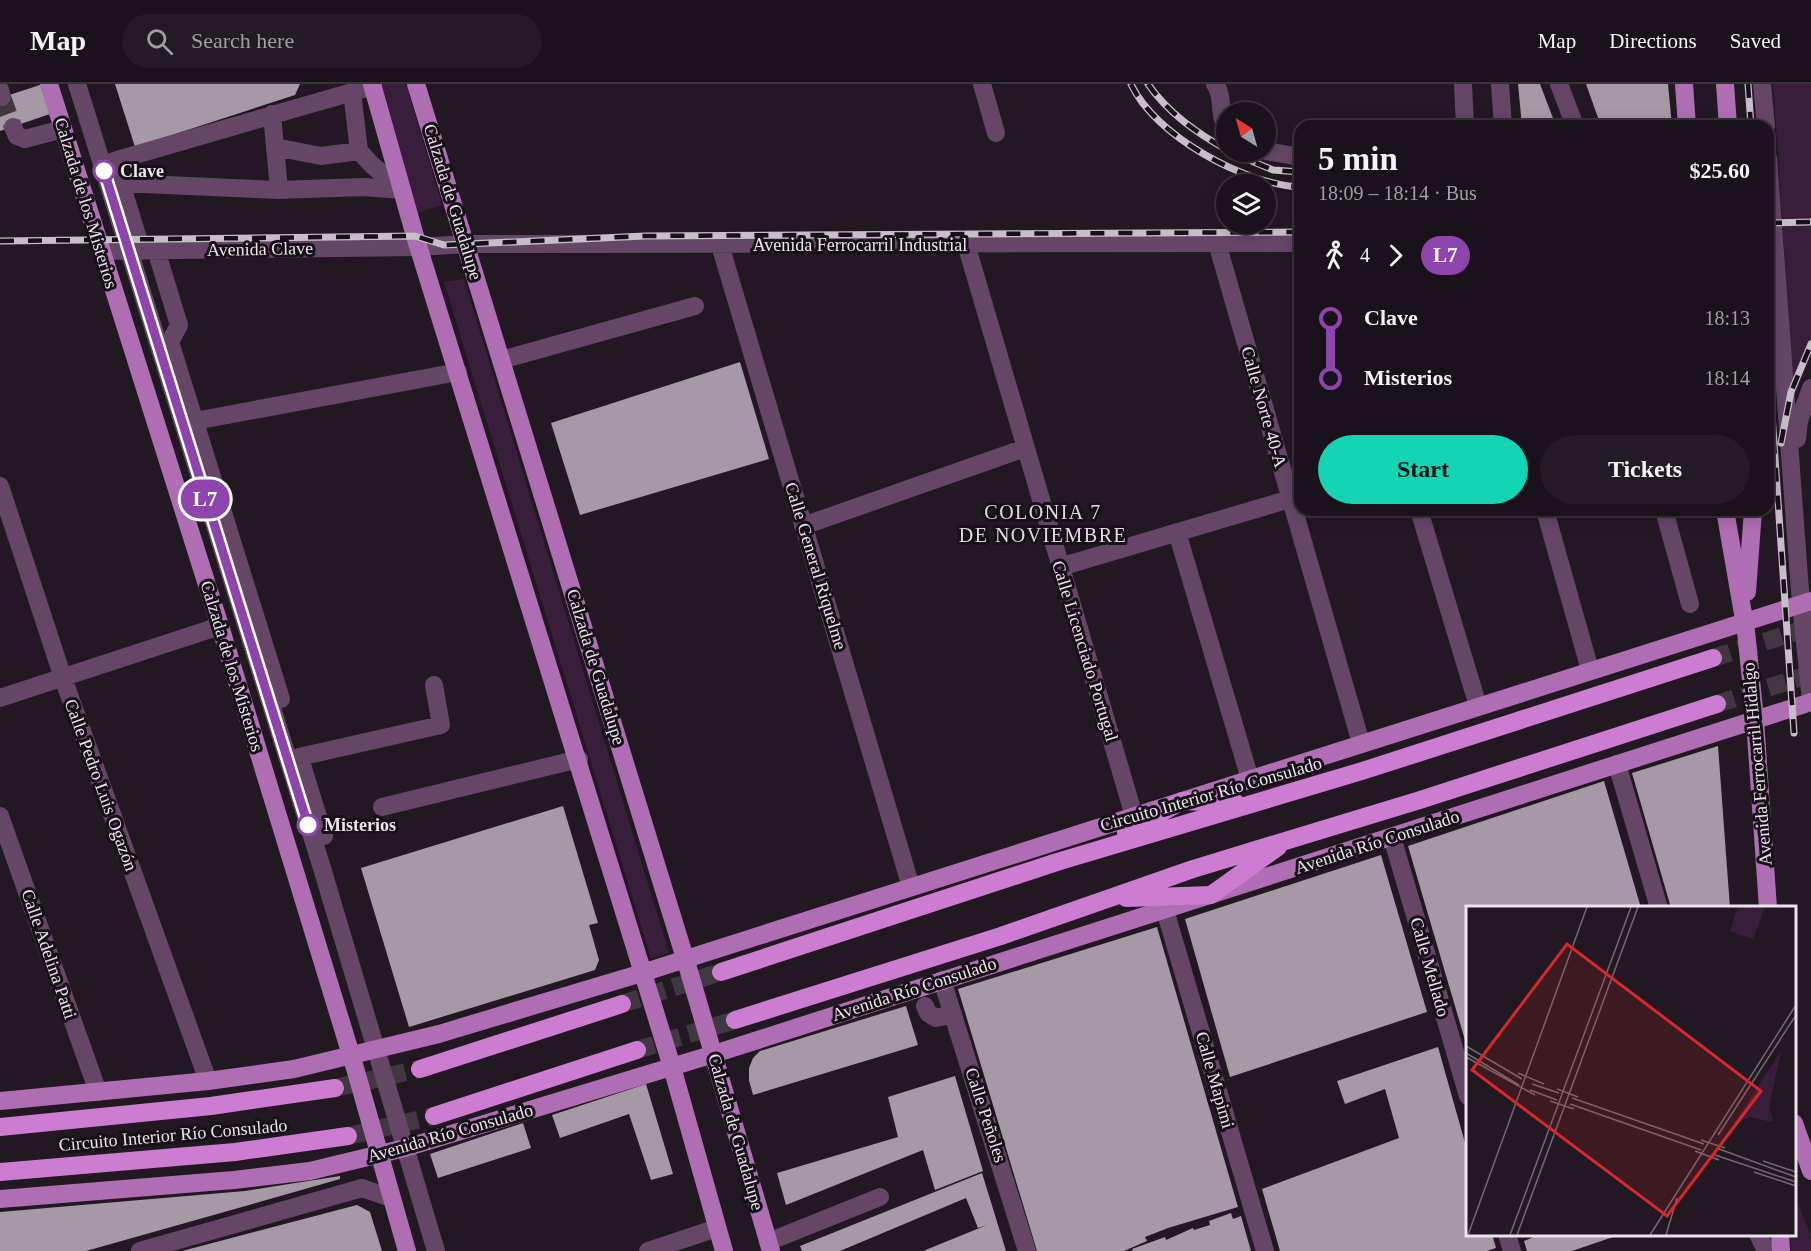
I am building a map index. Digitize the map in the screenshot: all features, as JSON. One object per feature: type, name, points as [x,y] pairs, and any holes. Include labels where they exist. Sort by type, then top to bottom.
[{"type":"highway","name":"Circuito Interior Río Consulado","points":[[721,972],[1100,848],[1253,803],[1713,658]]},
{"type":"highway","points":[[735,1020],[1112,898],[1193,869],[1420,800],[1717,704]]},
{"type":"highway","points":[[1100,848],[1182,801],[1253,803]]},
{"type":"highway","points":[[1112,898],[1211,895],[1292,838]]},
{"type":"highway","points":[[420,1069],[622,1005]]},
{"type":"highway","points":[[434,1116],[637,1050]]},
{"type":"highway","name":"Circuito Interior Río Consulado","points":[[0,1127],[211,1106],[335,1088]]},
{"type":"highway","name":"Circuito Interior Río Consulado","points":[[0,1172],[235,1152],[348,1136]]},
{"type":"main road","name":"Calzada de los Misterios","points":[[49,84],[353,1062],[407,1251]]},
{"type":"main road","name":"Calzada de Guadalupe","points":[[416,84],[687,964],[769,1247]]},
{"type":"main road","points":[[1684,84],[1687,120]]},
{"type":"main road","points":[[1725,84],[1728,120]]},
{"type":"main road","points":[[372,85],[419,247],[579,759],[670,1060],[724,1251]]},
{"type":"main road","name":"Avenida Ferrocarril Hidalgo","points":[[1726,516],[1745,626],[1755,715],[1768,906]]},
{"type":"main road","name":"Avenida Ferrocarril Hidalgo","points":[[1745,626],[1753,516]]},
{"type":"main road","points":[[0,1101],[208,1081],[353,1062],[687,964],[911,887],[1590,670],[1745,626],[1805,606]]},
{"type":"main road","name":"Avenida Río Consulado","points":[[0,1199],[310,1171],[712,1047],[942,980],[1617,764],[1755,715],[1811,698]]},
{"type":"main road","points":[[1796,1129],[1811,1171]]},
{"type":"main road","points":[[1780,1236],[1781,1251]]},
{"type":"street","points":[[77,84],[142,251],[322,868],[381,1053],[403,1142],[436,1251]]},
{"type":"street","name":"Calzada de los Misterios","points":[[90,84],[142,251],[179,325],[170,342],[299,757],[381,1053]]},
{"type":"street","points":[[982,84],[996,133]]},
{"type":"street","points":[[1215,84],[1220,95],[1220,102]]},
{"type":"street","points":[[1463,84],[1466,120]]},
{"type":"street","points":[[1500,84],[1503,120]]},
{"type":"street","points":[[1559,84],[1573,120]]},
{"type":"street","points":[[1762,84],[1765,120]]},
{"type":"street","points":[[114,160],[372,85]]},
{"type":"street","points":[[352,92],[363,187]]},
{"type":"street","points":[[272,114],[279,190]]},
{"type":"street","points":[[13,127],[17,136],[25,140],[63,129]]},
{"type":"street","points":[[274,147],[321,156],[359,151]]},
{"type":"street","points":[[359,151],[402,190]]},
{"type":"street","points":[[1276,153],[1294,156]]},
{"type":"street","points":[[121,183],[279,190],[363,187],[402,190]]},
{"type":"street","points":[[1774,236],[1811,698]]},
{"type":"street","name":"Calle Norte 40-A","points":[[1217,243],[1294,513]]},
{"type":"street","name":"Avenida Ferrocarril Industrial","points":[[419,247],[467,244],[1294,243]]},
{"type":"street","name":"Calle Licenciado Portugal","points":[[966,244],[1134,816]]},
{"type":"street","name":"Calle General Riquelme","points":[[720,245],[911,887]]},
{"type":"street","name":"Avenida Clave","points":[[101,251],[419,247]]},
{"type":"street","points":[[501,360],[695,306]]},
{"type":"street","points":[[195,421],[458,372]]},
{"type":"street","points":[[1792,468],[1799,421],[1811,388]]},
{"type":"street","points":[[804,526],[1025,448]]},
{"type":"street","name":"Calle Pedro Luis Ogazón","points":[[0,486],[63,678],[208,1081]]},
{"type":"street","points":[[1060,567],[1290,499]]},
{"type":"street","name":"Calle Norte 40-A","points":[[1295,516],[1361,743]]},
{"type":"street","points":[[1421,516],[1478,706]]},
{"type":"street","points":[[1547,516],[1590,670]]},
{"type":"street","points":[[1666,516],[1690,604]]},
{"type":"street","points":[[1177,532],[1250,779]]},
{"type":"street","points":[[0,698],[219,626]]},
{"type":"street","points":[[299,757],[441,725],[435,685]]},
{"type":"street","points":[[382,807],[579,759]]},
{"type":"street","points":[[1617,764],[1658,906]]},
{"type":"street","name":"Calle Adelina Patti","points":[[0,816],[98,1092]]},
{"type":"street","name":"Calle Mellado","points":[[1392,837],[1466,1093]]},
{"type":"street","name":"Calle Mapimi","points":[[1164,910],[1265,1251]]},
{"type":"street","name":"Calle Peñoles","points":[[942,980],[1027,1251]]},
{"type":"street","points":[[925,1006],[928,1013],[936,1018],[953,1014]]},
{"type":"street","points":[[140,1251],[362,1188],[391,1198]]},
{"type":"street","points":[[769,1247],[880,1197]]},
{"type":"street","points":[[648,1251],[717,1228]]},
{"type":"street","points":[[1508,1236],[1512,1251]]},
{"type":"street","points":[[1759,1236],[1766,1251]]},
{"type":"shaded area","points":[[379,84],[406,84],[442,205],[417,213]]},
{"type":"shaded area","points":[[1773,84],[1811,84],[1811,356],[1794,398]]},
{"type":"shaded area","points":[[464,279],[669,953],[651,958],[444,282]]},
{"type":"shaded area","points":[[1796,1199],[1811,1235],[1811,1251],[1791,1251],[1790,1236],[1796,1236]]},
{"type":"building","points":[[115,84],[300,84],[295,95],[135,147]]},
{"type":"building","points":[[1518,84],[1540,84],[1554,120],[1521,120]]},
{"type":"building","points":[[1586,84],[1668,84],[1671,120],[1599,120]]},
{"type":"building","points":[[40,85],[50,114],[0,131],[0,98]]},
{"type":"building","points":[[740,362],[769,459],[580,515],[551,423]]},
{"type":"building","points":[[1718,746],[1730,906],[1670,906],[1632,773]]},
{"type":"building","points":[[1604,781],[1640,906],[1466,906],[1466,1044],[1408,846]]},
{"type":"building","points":[[563,806],[598,923],[589,925],[599,960],[595,970],[409,1027],[361,868]]},
{"type":"building","points":[[1381,855],[1427,1012],[1230,1077],[1185,919]]},
{"type":"building","points":[[1157,927],[1238,1207],[1168,1228],[1145,1237],[1147,1241],[1124,1251],[1037,1251],[958,989]]},
{"type":"building","points":[[906,1006],[918,1045],[753,1095],[749,1068],[753,1058],[760,1051]]},
{"type":"building","points":[[1438,1047],[1466,1146],[1466,1236],[1493,1236],[1496,1248],[1487,1251],[1280,1251],[1262,1189],[1399,1138],[1385,1089],[1345,1104],[1337,1081]]},
{"type":"building","points":[[955,1076],[983,1171],[935,1190],[923,1150],[786,1205],[777,1173],[898,1137],[888,1097]]},
{"type":"building","points":[[646,1084],[673,1174],[651,1180],[629,1114],[560,1138],[552,1115]]},
{"type":"building","points":[[523,1123],[531,1148],[438,1178],[430,1154]]},
{"type":"building","points":[[982,1173],[1006,1251],[923,1251],[987,1225],[978,1228],[966,1198],[840,1251],[802,1251],[800,1246]]},
{"type":"building","points":[[340,1176],[340,1179],[86,1251],[0,1251],[0,1212],[245,1191]]},
{"type":"building","points":[[357,1205],[370,1212],[382,1251],[182,1251]]},
{"type":"building","points":[[1231,1213],[1233,1219],[1241,1216],[1251,1251],[1133,1251],[1132,1249],[1165,1237],[1166,1240],[1193,1228],[1194,1230],[1210,1225],[1209,1221]]},
{"type":"building","points":[[1536,1236],[1616,1236],[1572,1251],[1527,1251],[1524,1241]]},
{"type":"tunnel","points":[[2,97],[13,127]]},
{"type":"tunnel","points":[[1713,658],[1811,627]]},
{"type":"tunnel","points":[[1717,704],[1811,674]]},
{"type":"tunnel","points":[[622,1004],[721,972]]},
{"type":"tunnel","points":[[637,1050],[735,1020]]},
{"type":"tunnel","points":[[335,1088],[420,1069]]},
{"type":"tunnel","points":[[348,1136],[434,1116]]},
{"type":"railway","points":[[1131,84],[1143,103],[1180,139],[1228,167],[1253,177],[1294,186]]},
{"type":"railway","points":[[1148,84],[1184,122],[1216,144]]},
{"type":"railway","points":[[1748,84],[1751,120]]},
{"type":"railway","points":[[1254,162],[1273,170],[1294,172]]},
{"type":"railway","points":[[1774,223],[1811,222]]},
{"type":"railway","points":[[0,241],[415,236],[444,245],[645,236],[1294,232]]},
{"type":"railway","points":[[1781,443],[1791,392],[1811,344]]},
{"type":"railway","points":[[1774,443],[1794,733]]},
{"type":"bus line","name":"L7","points":[[104,171],[238,607],[308,825]]},
{"type":"place","name":"Clave","points":[[104,171]]},
{"type":"place","name":"Misterios","points":[[308,825]]},
{"type":"district","name":"COLONIA 7 DE NOVIEMBRE","points":[[1043,524]]}]
